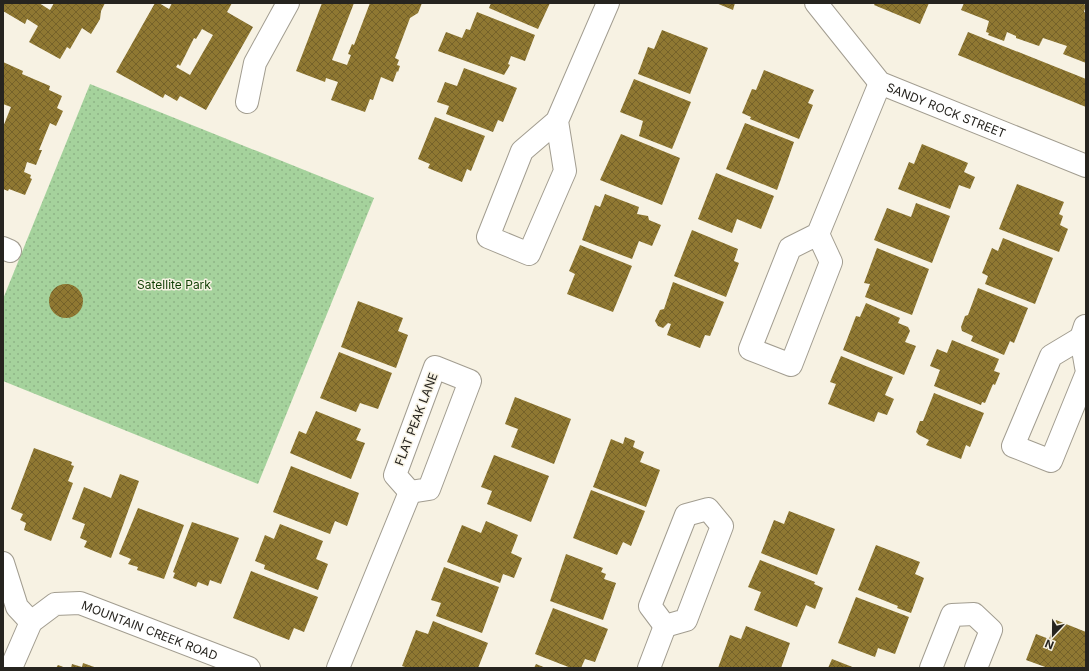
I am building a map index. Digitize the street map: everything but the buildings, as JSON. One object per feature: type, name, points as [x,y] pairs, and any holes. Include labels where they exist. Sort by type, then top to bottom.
[{"type":"street","points":[[247,102],[255,63],[288,3]]},
{"type":"street","points":[[557,121],[565,171],[529,254],[488,237],[522,151],[557,121],[608,3]]},
{"type":"street","name":"SANDY ROCK STREET","points":[[816,3],[880,83],[1086,166]]},
{"type":"street","points":[[818,234],[831,262],[791,365],[750,349],[790,248],[818,234],[880,83]]},
{"type":"street","points":[[1083,331],[1086,367]]},
{"type":"street","points":[[1083,331],[1051,356],[1013,446],[1052,461],[1086,375]]},
{"type":"street","name":"FLAT PEAK LANE","points":[[435,367],[470,381],[429,489],[410,492],[395,475],[435,367]]},
{"type":"street","points":[[338,668],[410,492]]},
{"type":"street","points":[[708,509],[722,526],[686,620],[665,626],[650,606],[686,515],[708,509]]},
{"type":"street","points":[[3,563],[17,607],[31,622],[11,668]]},
{"type":"street","name":"MOUNTAIN CREEK ROAD","points":[[31,622],[55,604],[80,603],[249,668]]},
{"type":"street","points":[[931,668],[952,615],[974,614],[991,630],[976,668]]},
{"type":"street","points":[[649,668],[665,626]]},
{"type":"green space","name":"Satellite Park","points":[[90,84],[374,198],[258,484],[3,381],[3,299]]}]
